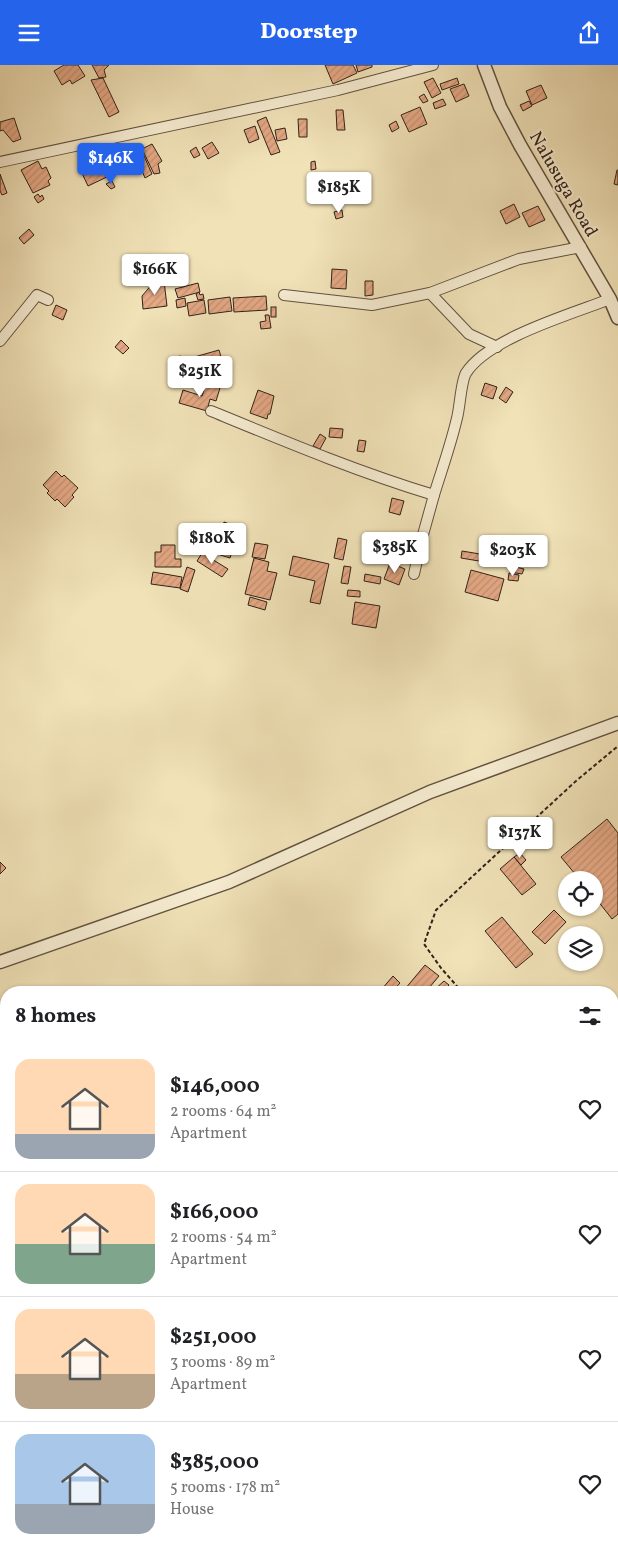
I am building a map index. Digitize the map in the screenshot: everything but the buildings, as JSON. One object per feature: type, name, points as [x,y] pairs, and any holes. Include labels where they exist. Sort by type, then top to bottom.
[{"type":"street","points":[[0,162],[338,90],[433,65]]},
{"type":"street","name":"Nalusuga Road","points":[[484,65],[500,107],[520,145],[581,247],[610,299],[618,318]]},
{"type":"street","points":[[284,295],[372,305],[430,293],[519,259],[581,247]]},
{"type":"street","points":[[430,293],[469,334],[497,347]]},
{"type":"street","points":[[0,341],[37,295],[48,300]]},
{"type":"street","points":[[414,574],[421,542],[457,417],[465,374],[479,359],[497,347],[529,331],[610,299]]},
{"type":"street","points":[[211,411],[287,443],[434,495]]},
{"type":"street","points":[[0,962],[229,883],[430,792],[618,723]]},
{"type":"path","points":[[457,986],[424,944],[436,910],[576,781],[618,746]]}]
